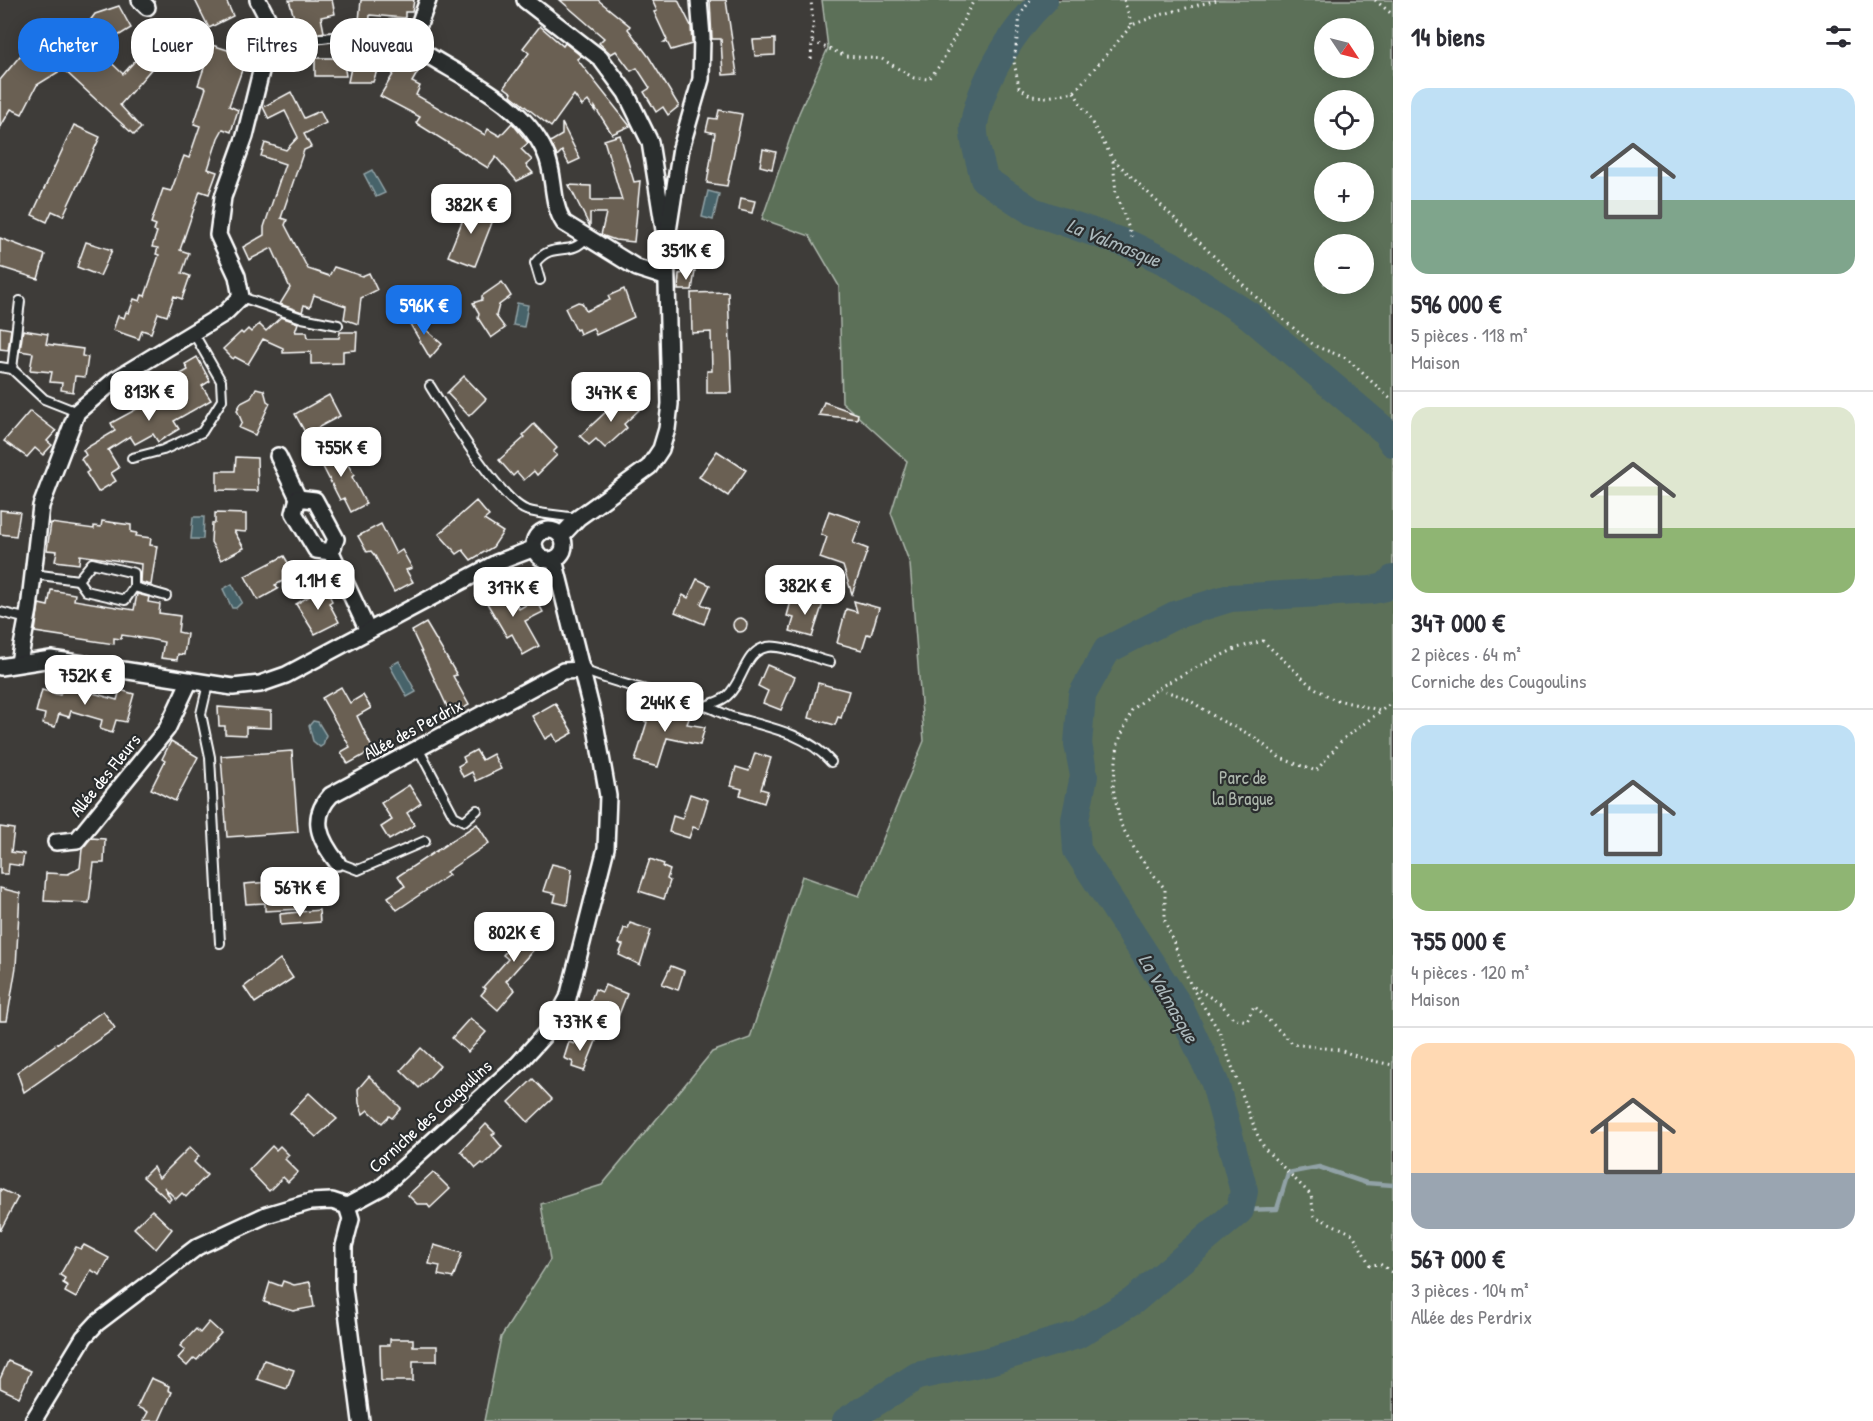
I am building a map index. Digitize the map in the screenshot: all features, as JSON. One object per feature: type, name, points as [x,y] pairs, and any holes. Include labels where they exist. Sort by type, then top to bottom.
[{"type":"street","points":[[19,662],[28,619],[41,506],[77,412],[116,379],[194,334],[225,313],[242,297],[237,276],[219,235],[223,197],[245,136],[272,27],[258,0]]},
{"type":"street","points":[[421,18],[428,0]]},
{"type":"street","points":[[525,0],[600,58],[626,93],[650,142],[665,202],[665,277],[670,404],[668,429],[661,449],[649,468],[578,518],[561,536]]},
{"type":"street","points":[[665,202],[701,79],[702,37],[699,0]]},
{"type":"street","points":[[434,59],[508,105],[526,122],[546,153],[558,214],[564,223],[637,268],[665,277]]},
{"type":"street","points":[[278,456],[298,498],[294,513],[316,550],[331,552]]},
{"type":"street","points":[[298,498],[315,500],[336,539],[331,552],[368,631]]},
{"type":"street","points":[[553,531],[561,536],[564,549],[554,559],[540,557],[535,548],[536,538],[543,532],[553,531]]},
{"type":"street","points":[[0,667],[19,662],[51,659],[189,682],[233,687],[260,684],[286,675],[496,563],[535,548]]},
{"type":"street","name":"Corniche des Cougoulins","points":[[347,1206],[382,1187],[518,1064],[553,1025],[568,998],[606,848],[608,796],[583,670],[554,559]]},
{"type":"street","name":"Allée des Perdrix","points":[[337,862],[322,843],[319,820],[321,805],[331,795],[563,671],[583,670]]},
{"type":"street","name":"Allée des Fleurs","points":[[56,842],[77,840],[167,729],[189,682]]},
{"type":"street","points":[[33,1421],[66,1362],[90,1330],[197,1247],[266,1215],[310,1202],[332,1201],[347,1206],[351,1219],[344,1246],[344,1288],[361,1421]]},
{"type":"lane","points":[[540,280],[535,263],[541,255],[557,248],[568,249],[579,246],[587,237]]},
{"type":"lane","points":[[242,297],[302,318],[338,325]]},
{"type":"lane","points":[[12,369],[20,301]]},
{"type":"lane","points":[[132,458],[163,450],[202,432],[222,400],[221,381],[194,334]]},
{"type":"lane","points":[[0,367],[12,369],[44,399],[77,412]]},
{"type":"lane","points":[[430,386],[467,445],[512,500],[525,510],[578,518]]},
{"type":"lane","points":[[33,574],[78,580],[86,591],[125,600],[134,586],[134,573],[92,563],[78,580]]},
{"type":"lane","points":[[134,586],[166,596]]},
{"type":"lane","points":[[0,612],[28,619]]},
{"type":"lane","points":[[706,706],[727,697],[752,655],[766,647],[780,648],[830,662]]},
{"type":"lane","points":[[583,670],[610,681],[706,706],[729,716],[791,734],[819,748],[831,762]]},
{"type":"lane","points":[[208,684],[201,714],[210,758],[220,943]]},
{"type":"lane","points":[[418,748],[454,816],[464,820],[477,810]]},
{"type":"lane","points":[[337,862],[358,870],[425,842]]},
{"type":"path","points":[[811,0],[813,42],[811,59]]},
{"type":"path","points":[[813,42],[846,56],[882,59],[914,78],[929,79],[940,65],[974,0]]},
{"type":"path","points":[[1030,0],[1020,16],[1014,62],[1019,87],[1030,96],[1047,97],[1074,92],[1132,25],[1156,16],[1217,0]]},
{"type":"path","points":[[1124,0],[1132,25]]},
{"type":"path","points":[[1375,0],[1393,15]]},
{"type":"path","points":[[1074,92],[1113,159],[1256,297],[1315,346],[1347,358],[1393,401]]},
{"type":"path","points":[[1113,159],[1116,193],[1132,237]]},
{"type":"path","points":[[1380,710],[1333,699],[1310,685],[1263,641],[1238,648],[1158,688],[1132,710],[1118,743],[1113,788],[1121,825],[1138,855],[1165,889],[1165,921],[1191,986],[1219,1031],[1242,1098],[1265,1149],[1311,1195],[1314,1216],[1353,1233],[1370,1265],[1380,1264],[1393,1274]]},
{"type":"path","points":[[1158,688],[1186,698],[1220,720],[1253,736],[1280,758],[1316,771],[1343,739],[1393,702]]},
{"type":"path","points":[[1191,986],[1221,1004],[1233,1018],[1247,1021],[1254,1006],[1293,1044],[1340,1050],[1364,1059],[1393,1065]]},
{"type":"green space","name":"Parc de la Brague","points":[[822,0],[1393,0],[1393,1421],[484,1421],[501,1337],[550,1260],[541,1204],[602,1185],[712,1052],[750,1038],[802,876],[859,896],[924,741],[910,564],[891,513],[907,461],[842,402],[839,286],[810,236],[762,219],[799,113],[828,48]]},
{"type":"water","points":[[372,170],[385,193],[376,197],[364,174]]},
{"type":"water","points":[[708,191],[719,194],[713,220],[702,217]]},
{"type":"water","points":[[517,303],[528,305],[524,327],[513,325]]},
{"type":"water","points":[[193,517],[204,517],[203,539],[191,539]]},
{"type":"water","points":[[232,584],[242,602],[236,608],[232,608],[223,589]]},
{"type":"water","points":[[399,661],[416,692],[407,697],[390,666]]},
{"type":"water","points":[[313,721],[318,722],[326,735],[320,747],[313,741],[309,726]]},
{"type":"building","points":[[195,0],[226,0],[233,16],[214,26],[214,18],[204,18]]},
{"type":"building","points":[[289,0],[332,0],[335,14],[321,17],[324,32],[318,34],[318,18],[294,18]]},
{"type":"building","points":[[361,0],[414,0],[412,12],[405,12],[405,18],[370,15],[370,18],[359,18]]},
{"type":"building","points":[[560,0],[598,0],[630,26],[628,29],[649,57],[679,106],[668,115],[663,107],[656,112],[644,92],[650,88],[637,68],[631,71],[616,51],[611,54],[599,43],[604,38]]},
{"type":"building","points":[[652,0],[678,0],[691,26],[692,44],[671,50],[667,42],[664,42],[667,40],[654,12],[657,11]]},
{"type":"building","points":[[710,0],[726,0],[737,74],[723,75],[721,39],[712,39]]},
{"type":"building","points":[[119,6],[131,28],[119,35],[119,18],[92,18],[95,14]]},
{"type":"building","points":[[540,26],[563,46],[565,43],[581,56],[577,59],[630,126],[612,134],[595,107],[595,111],[588,101],[582,106],[574,95],[551,127],[511,95],[512,93],[504,87],[529,53],[523,48]]},
{"type":"building","points":[[775,39],[775,55],[755,56],[753,40]]},
{"type":"building","points":[[214,46],[226,49],[226,72],[241,72],[229,106],[238,110],[231,132],[223,129],[218,138],[208,169],[217,172],[209,194],[200,191],[180,250],[189,253],[182,273],[190,276],[182,299],[174,296],[167,316],[158,313],[151,333],[142,330],[139,339],[113,330],[118,316],[124,318],[126,312],[129,313],[134,299],[140,301],[142,295],[145,296],[159,255],[156,254],[158,248],[152,247],[157,232],[154,231],[156,225],[151,223],[163,189],[171,191],[184,156],[189,158],[200,126],[194,124],[206,88],[198,85],[203,72],[214,72]]},
{"type":"building","points":[[18,58],[18,72],[58,72],[37,85],[22,114],[11,109],[0,128],[0,80]]},
{"type":"building","points":[[318,58],[330,58],[330,72],[345,72],[346,76],[315,76],[315,72],[318,72]]},
{"type":"building","points":[[131,65],[131,72],[149,72],[120,105],[141,128],[134,135],[66,72],[119,72],[119,70],[123,74]]},
{"type":"building","points":[[350,72],[376,72],[373,82],[348,82]]},
{"type":"building","points":[[395,72],[418,72],[412,82],[420,86],[416,95],[485,135],[488,129],[500,136],[512,123],[528,143],[521,149],[532,160],[526,165],[533,173],[517,181],[496,157],[488,168],[416,123],[420,117],[380,96]]},
{"type":"building","points":[[291,92],[304,118],[320,111],[326,123],[304,134],[311,147],[304,150],[281,218],[287,220],[285,225],[308,269],[329,276],[334,267],[362,276],[369,273],[377,290],[361,298],[358,324],[344,319],[346,306],[314,295],[310,307],[304,305],[302,312],[280,304],[290,288],[272,248],[249,260],[243,247],[264,235],[264,227],[285,164],[261,156],[265,143],[286,150],[298,137],[285,111],[269,119],[263,107]]},
{"type":"building","points":[[719,110],[742,114],[727,186],[707,183],[715,133],[706,131],[709,118],[717,119]]},
{"type":"building","points":[[562,123],[580,159],[569,164],[562,151],[557,156],[550,142],[562,135]]},
{"type":"building","points":[[74,125],[100,137],[63,216],[52,211],[47,222],[32,215]]},
{"type":"building","points":[[620,135],[634,182],[640,181],[634,242],[615,240],[601,235],[606,213],[590,213],[590,227],[569,185],[591,186],[591,200],[622,200],[604,140]]},
{"type":"building","points":[[763,149],[776,152],[772,169],[760,166]]},
{"type":"building","points":[[741,198],[755,201],[752,213],[739,210]]},
{"type":"building","points":[[476,200],[487,204],[483,216],[493,220],[475,266],[448,256],[468,207],[473,209]]},
{"type":"building","points":[[0,238],[45,255],[38,279],[0,267]]},
{"type":"building","points":[[86,242],[112,250],[100,276],[77,267]]},
{"type":"building","points":[[695,271],[692,290],[678,290],[679,274]]},
{"type":"building","points":[[502,282],[511,296],[499,305],[496,316],[505,328],[491,338],[478,318],[479,313],[473,303],[482,300],[482,296]]},
{"type":"building","points":[[624,289],[634,317],[596,335],[593,328],[580,334],[578,329],[576,330],[565,308],[578,302],[582,303],[586,311],[610,300],[608,296]]},
{"type":"building","points":[[728,292],[732,393],[707,393],[707,371],[712,371],[711,332],[692,333],[691,293]]},
{"type":"building","points":[[405,311],[442,344],[430,358],[403,312]]},
{"type":"building","points":[[281,317],[298,323],[295,332],[307,332],[308,338],[339,338],[340,332],[357,332],[356,350],[343,351],[343,363],[311,364],[311,352],[283,353],[283,348],[263,339],[248,364],[235,357],[233,359],[223,349],[241,332],[243,334],[248,329],[251,332],[259,324],[266,331]]},
{"type":"building","points":[[0,327],[11,329],[8,350],[0,349]]},
{"type":"building","points":[[23,330],[48,334],[46,344],[83,349],[82,356],[88,357],[85,377],[75,376],[73,392],[61,390],[62,383],[50,382],[52,372],[30,370],[33,353],[20,351]]},
{"type":"building","points":[[197,357],[210,381],[202,386],[211,400],[174,421],[179,429],[158,442],[153,434],[135,444],[130,436],[108,450],[119,468],[111,473],[116,481],[98,492],[86,473],[89,471],[81,459],[86,455],[83,450],[115,431],[111,423],[168,392],[166,390],[171,387],[168,381],[188,370],[185,364]]},
{"type":"building","points":[[464,376],[486,399],[469,416],[447,393]]},
{"type":"building","points":[[256,388],[264,390],[267,401],[270,403],[255,435],[239,428],[242,422],[237,410],[241,403],[251,398]]},
{"type":"building","points":[[625,394],[639,410],[624,424],[627,428],[605,448],[596,439],[589,445],[580,436]]},
{"type":"building","points":[[329,395],[340,416],[306,434],[295,414]]},
{"type":"building","points":[[824,402],[858,414],[857,419],[819,415]]},
{"type":"building","points":[[30,411],[56,431],[47,441],[52,445],[43,455],[35,448],[27,457],[4,441]]},
{"type":"building","points":[[534,424],[557,448],[553,452],[557,455],[537,475],[534,471],[524,480],[517,472],[513,476],[499,460],[525,437],[523,435]]},
{"type":"building","points":[[333,446],[342,462],[346,461],[354,475],[352,477],[366,504],[351,512],[344,498],[340,500],[322,465],[309,459]]},
{"type":"building","points":[[717,451],[746,470],[728,496],[699,477]]},
{"type":"building","points":[[236,457],[257,458],[258,491],[217,490],[217,471],[235,471]]},
{"type":"building","points":[[476,501],[489,516],[484,520],[503,532],[493,547],[471,560],[463,550],[457,554],[439,534]]},
{"type":"building","points":[[0,510],[20,512],[16,536],[0,534]]},
{"type":"building","points":[[829,511],[861,522],[853,543],[868,549],[852,594],[843,566],[820,558],[827,537],[821,534]]},
{"type":"building","points":[[215,513],[246,514],[246,532],[234,531],[244,548],[221,560],[211,542]]},
{"type":"building","points":[[102,521],[131,525],[131,532],[137,533],[136,536],[151,538],[150,545],[157,546],[151,585],[140,582],[141,564],[80,555],[79,564],[55,561],[57,551],[47,550],[51,523],[94,529],[94,526],[101,527]]},
{"type":"building","points":[[381,524],[396,554],[402,550],[412,568],[406,570],[413,582],[394,592],[375,556],[371,551],[367,552],[358,536]]},
{"type":"building","points":[[284,556],[293,571],[285,575],[287,579],[275,585],[278,589],[258,600],[245,576]]},
{"type":"building","points":[[697,579],[710,585],[701,604],[710,608],[704,624],[675,612],[683,595],[688,598]]},
{"type":"building","points":[[499,584],[512,607],[517,605],[519,609],[536,599],[543,612],[525,621],[539,646],[523,655],[512,634],[507,637],[481,593]]},
{"type":"building","points":[[325,587],[332,601],[329,603],[339,622],[315,634],[296,604]]},
{"type":"building","points":[[51,590],[75,594],[74,600],[134,610],[137,594],[149,597],[148,602],[160,604],[159,613],[180,616],[178,632],[187,634],[184,655],[178,654],[177,660],[161,658],[164,642],[149,639],[122,635],[121,639],[114,638],[114,644],[35,632],[39,604],[48,606]]},
{"type":"building","points":[[804,597],[823,603],[812,637],[790,631],[794,618],[787,616],[791,601],[802,605]]},
{"type":"building","points":[[854,601],[879,608],[871,635],[867,634],[862,650],[837,643],[846,609],[857,612]]},
{"type":"building","points":[[737,618],[743,618],[747,625],[743,632],[737,632],[733,628],[733,622]]},
{"type":"building","points":[[426,623],[457,675],[453,676],[469,705],[451,715],[412,631]]},
{"type":"building","points":[[767,665],[795,677],[781,710],[763,703],[768,691],[758,686]]},
{"type":"building","points":[[818,683],[849,691],[841,718],[838,717],[835,725],[809,718]]},
{"type":"building","points":[[63,684],[117,700],[120,690],[134,694],[126,722],[116,720],[112,733],[100,729],[102,720],[71,711],[69,717],[59,714],[55,727],[43,724],[45,714],[36,712],[42,690],[60,695]]},
{"type":"building","points":[[341,687],[350,703],[363,695],[371,708],[357,716],[373,750],[348,764],[341,752],[350,747],[322,698]]},
{"type":"building","points":[[555,703],[573,733],[557,742],[553,734],[545,739],[532,716]]},
{"type":"building","points":[[649,703],[690,716],[687,724],[705,727],[700,745],[667,738],[658,767],[635,761],[647,722],[644,721]]},
{"type":"building","points":[[218,707],[271,711],[271,728],[246,727],[246,735],[225,734],[225,726],[219,726]]},
{"type":"building","points":[[171,741],[198,757],[175,801],[151,789],[165,761],[162,759]]},
{"type":"building","points":[[476,750],[482,760],[493,754],[501,769],[476,781],[472,772],[463,777],[458,766],[465,762],[463,757]]},
{"type":"building","points":[[292,751],[298,832],[227,837],[221,756]]},
{"type":"building","points":[[755,753],[771,758],[761,789],[768,791],[764,803],[740,795],[742,789],[731,786],[736,767],[749,771]]},
{"type":"building","points":[[409,785],[421,803],[407,813],[415,825],[389,840],[381,827],[392,820],[381,803]]},
{"type":"building","points":[[690,794],[708,800],[699,829],[693,827],[689,838],[669,832],[673,816],[682,819]]},
{"type":"building","points":[[477,824],[489,843],[446,872],[449,875],[397,910],[388,897],[405,886],[398,876]]},
{"type":"building","points":[[0,827],[14,829],[11,852],[24,854],[22,866],[9,864],[8,874],[0,874]]},
{"type":"building","points":[[91,838],[105,839],[104,863],[94,863],[89,903],[44,901],[46,873],[68,874],[80,868],[82,849]]},
{"type":"building","points":[[650,859],[664,864],[663,867],[670,870],[667,879],[670,881],[664,899],[639,891]]},
{"type":"building","points":[[552,864],[572,869],[567,905],[554,902],[556,894],[543,891]]},
{"type":"building","points":[[285,881],[285,890],[298,889],[300,909],[265,911],[265,903],[246,904],[244,884]]},
{"type":"building","points":[[0,888],[20,893],[16,967],[7,1021],[0,1021]]},
{"type":"building","points":[[319,910],[320,922],[281,925],[280,914]]},
{"type":"building","points":[[534,921],[551,936],[539,949],[536,947],[506,981],[515,990],[498,1010],[481,995],[486,989],[483,987],[508,959],[503,955],[510,947],[507,944],[525,924],[528,927]]},
{"type":"building","points":[[630,923],[651,930],[640,965],[619,955],[623,945],[619,944],[624,928],[628,929]]},
{"type":"building","points":[[280,959],[293,978],[255,1003],[244,987]]},
{"type":"building","points":[[671,966],[684,971],[678,990],[662,984]]},
{"type":"building","points":[[605,985],[627,994],[616,1022],[587,1011],[595,989],[602,992]]},
{"type":"building","points":[[103,1011],[115,1028],[24,1092],[17,1072]]},
{"type":"building","points":[[470,1018],[486,1032],[468,1052],[452,1038]]},
{"type":"building","points":[[577,1035],[596,1041],[584,1071],[572,1067],[573,1062],[564,1058],[569,1042],[574,1044]]},
{"type":"building","points":[[421,1048],[440,1066],[419,1088],[401,1070]]},
{"type":"building","points":[[369,1076],[401,1108],[392,1118],[389,1116],[382,1123],[368,1110],[363,1114],[359,1103],[358,1089]]},
{"type":"building","points":[[533,1079],[552,1099],[528,1122],[509,1102]]},
{"type":"building","points":[[309,1093],[337,1119],[316,1137],[290,1113]]},
{"type":"building","points":[[486,1124],[495,1133],[492,1135],[502,1147],[484,1165],[482,1163],[476,1168],[461,1151]]},
{"type":"building","points":[[272,1146],[276,1150],[280,1146],[289,1155],[285,1159],[298,1172],[288,1182],[283,1177],[269,1191],[249,1170]]},
{"type":"building","points":[[190,1147],[199,1156],[194,1162],[207,1175],[186,1197],[182,1193],[176,1199],[164,1187],[171,1199],[169,1201],[143,1177],[153,1167],[159,1178]]},
{"type":"building","points":[[433,1172],[450,1189],[430,1208],[427,1204],[417,1204],[408,1195]]},
{"type":"building","points":[[0,1189],[18,1197],[0,1231]]},
{"type":"building","points":[[152,1210],[172,1229],[156,1249],[134,1228]]},
{"type":"building","points":[[84,1245],[109,1258],[100,1275],[91,1270],[76,1298],[65,1292],[68,1286],[63,1283],[65,1278],[60,1275],[76,1247],[81,1249]]},
{"type":"building","points":[[434,1245],[462,1253],[453,1278],[438,1275],[440,1266],[429,1264]]},
{"type":"building","points":[[283,1281],[294,1285],[310,1282],[314,1307],[293,1311],[264,1302],[270,1282],[281,1286]]},
{"type":"building","points":[[209,1322],[221,1333],[197,1360],[194,1358],[187,1366],[178,1358],[185,1350],[180,1346],[196,1329],[200,1333]]},
{"type":"building","points":[[390,1339],[413,1339],[413,1346],[437,1346],[437,1361],[413,1361],[413,1381],[381,1381],[380,1345],[390,1345]]},
{"type":"building","points":[[264,1360],[294,1370],[287,1389],[257,1379]]},
{"type":"building","points":[[8,1361],[31,1371],[19,1397],[0,1388],[0,1379]]},
{"type":"building","points":[[151,1378],[169,1386],[168,1390],[172,1392],[159,1421],[143,1421],[148,1412],[137,1407]]},
{"type":"waterway","name":"La Valmasque","points":[[1044,0],[1021,26],[1000,57],[978,108],[974,137],[984,179],[1032,211],[1133,246],[1170,264],[1250,316],[1385,431],[1393,443]]},
{"type":"waterway","name":"La Valmasque","points":[[846,1421],[917,1376],[989,1361],[1077,1335],[1133,1301],[1240,1210],[1244,1191],[1215,1083],[1180,1008],[1077,850],[1075,820],[1084,776],[1078,744],[1082,695],[1107,650],[1175,615],[1230,598],[1372,590],[1385,587],[1393,579]]},
{"type":"waterway","points":[[1240,1210],[1277,1209],[1288,1173],[1319,1167],[1366,1183],[1393,1185]]}]
